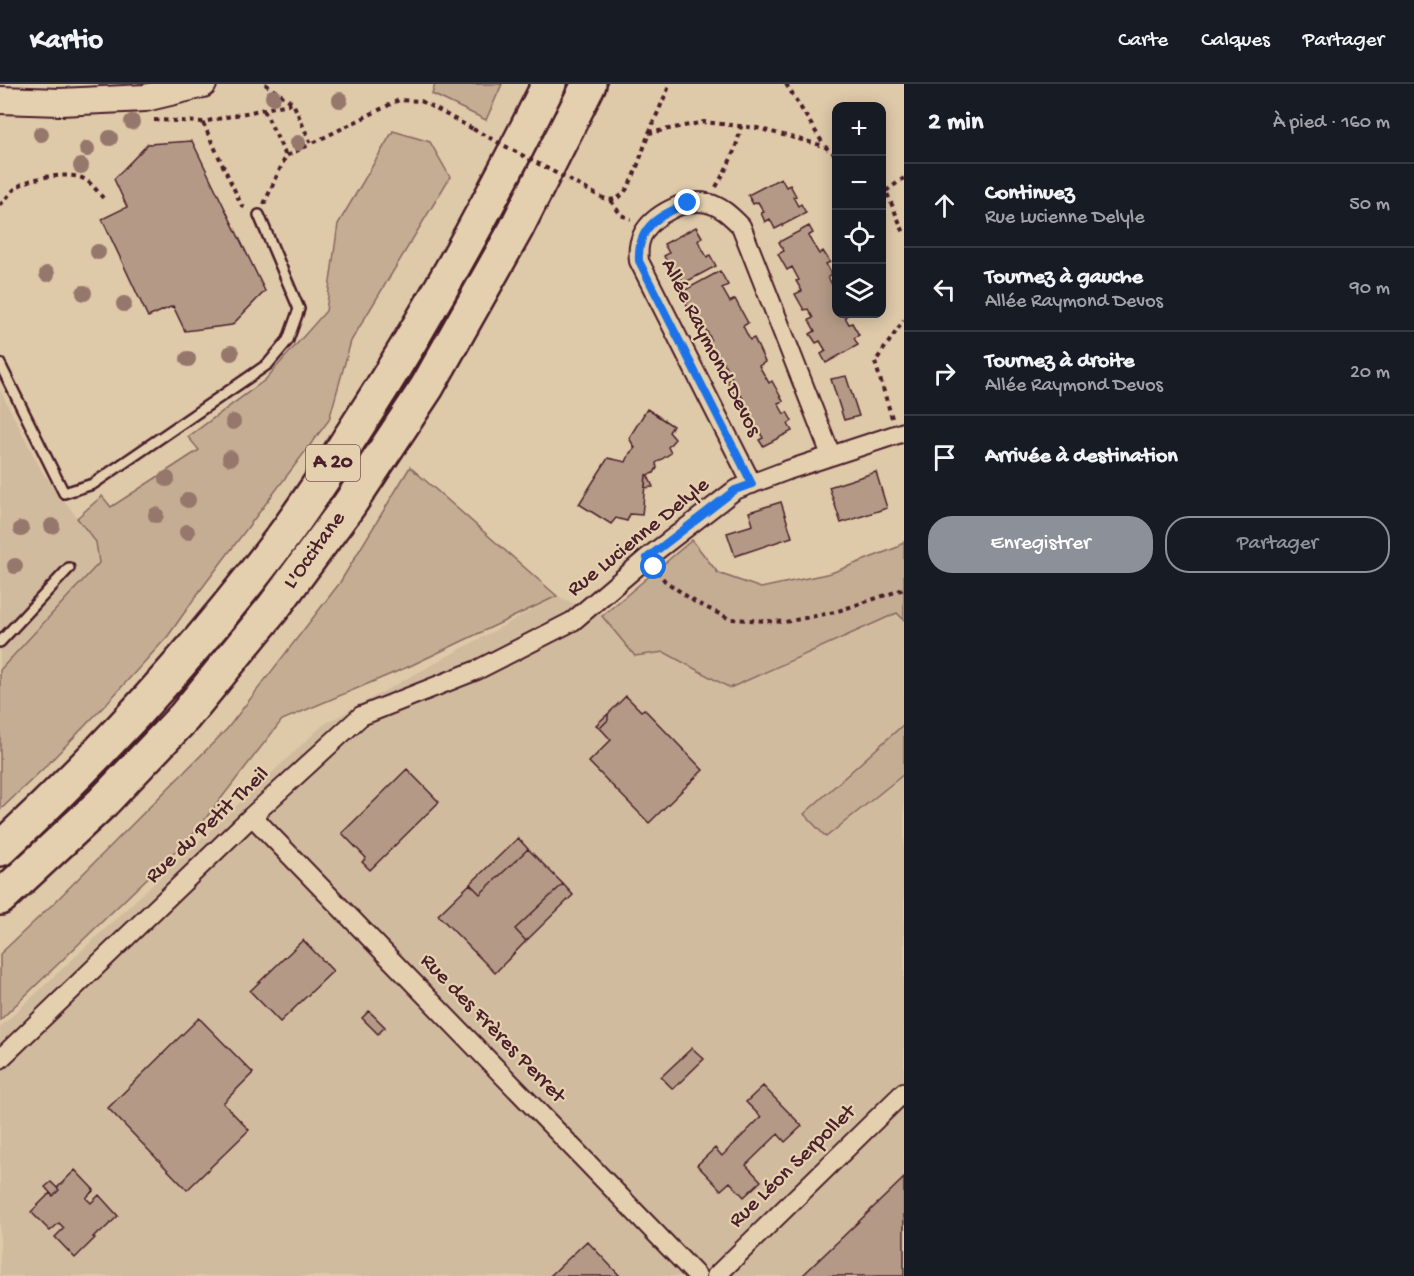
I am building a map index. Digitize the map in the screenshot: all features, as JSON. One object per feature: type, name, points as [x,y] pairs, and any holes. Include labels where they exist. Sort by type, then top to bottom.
[{"type":"highway","name":"L'Occitane","points":[[0,849],[54,799],[165,682],[279,542],[383,386],[475,229],[549,84]]},
{"type":"highway","name":"L'Occitane","points":[[0,898],[103,802],[184,717],[273,608],[349,505],[427,387],[516,229],[589,84]]},
{"type":"highway","points":[[0,840],[54,799]]},
{"type":"highway","points":[[0,920],[103,802]]},
{"type":"street","points":[[7,103],[145,98],[203,84]]},
{"type":"street","points":[[643,233],[660,215],[688,203],[706,202],[726,211],[741,226],[831,455]]},
{"type":"street","name":"Allée Raymond Devos","points":[[643,233],[638,248],[639,261],[752,484]]},
{"type":"street","name":"Rue Lucienne Delyle","points":[[477,670],[573,621],[647,558],[735,490],[899,430]]},
{"type":"street","name":"Rue du Petit Theil","points":[[0,1059],[252,816],[361,717],[477,670]]},
{"type":"street","name":"Rue des Frères Perret","points":[[252,816],[697,1276]]},
{"type":"street","name":"Rue Léon Serpollet","points":[[716,1276],[903,1094]]},
{"type":"lane","points":[[0,364],[64,494],[93,484],[268,364],[288,340],[299,309],[259,215]]},
{"type":"lane","points":[[0,642],[69,568]]},
{"type":"path","points":[[266,84],[293,104],[311,144]]},
{"type":"path","points":[[611,201],[621,196],[630,182],[670,84]]},
{"type":"path","points":[[786,84],[824,146]]},
{"type":"path","points":[[145,98],[150,120],[202,122],[293,104]]},
{"type":"path","points":[[202,122],[242,206],[259,215],[286,156],[399,100],[421,101],[611,201],[621,215],[629,218],[643,233]]},
{"type":"path","points":[[264,110],[286,156]]},
{"type":"path","points":[[649,133],[704,122],[757,128],[824,146],[832,152]]},
{"type":"path","points":[[706,202],[729,166],[737,147],[741,126]]},
{"type":"path","points":[[0,205],[16,187],[29,181],[53,176],[79,177],[91,183],[103,198]]},
{"type":"path","points":[[904,178],[886,191],[904,233]]},
{"type":"path","points":[[899,430],[875,362],[904,320]]},
{"type":"path","points":[[647,558],[665,581],[695,602],[730,619],[785,622],[835,612],[904,589]]},
{"type":"shaded area","points":[[435,84],[502,84],[486,120],[432,94]]},
{"type":"shaded area","points":[[393,131],[430,142],[450,177],[351,341],[329,420],[168,636],[107,703],[0,810],[0,670],[99,563],[96,542],[77,518],[102,496],[111,507],[199,450],[188,437],[265,380],[326,311],[338,224]]},
{"type":"shaded area","points":[[0,390],[43,473],[96,542],[99,563],[0,670]]},
{"type":"shaded area","points":[[410,467],[557,596],[410,666],[282,720],[195,832],[0,1020],[0,954],[227,729],[339,584]]},
{"type":"shaded area","points":[[692,540],[718,573],[761,588],[831,573],[898,547],[904,541],[904,620],[897,613],[730,688],[664,652],[635,656],[602,616]]},
{"type":"shaded area","points":[[557,596],[602,616],[635,656],[664,652],[730,688],[898,613],[904,620],[904,724],[804,814],[826,837],[904,774],[904,1276],[0,1276],[0,1027],[323,725]]},
{"type":"shaded area","points":[[904,724],[904,774],[826,837],[804,814]]},
{"type":"building","points":[[192,141],[265,291],[232,325],[185,331],[173,306],[148,317],[102,219],[127,207],[114,179],[148,144]]},
{"type":"building","points":[[781,178],[786,187],[790,185],[798,206],[801,204],[806,213],[775,229],[770,219],[765,222],[761,213],[764,212],[758,202],[753,204],[748,195]]},
{"type":"building","points":[[809,226],[813,233],[808,236],[819,254],[823,251],[830,262],[826,264],[832,275],[828,277],[832,284],[832,318],[846,318],[849,324],[852,323],[859,335],[854,338],[858,345],[826,363],[821,354],[826,351],[820,341],[816,343],[810,334],[815,331],[809,320],[813,318],[808,309],[804,310],[795,294],[802,291],[796,281],[799,280],[792,267],[787,270],[778,254],[784,251],[779,242]]},
{"type":"building","points":[[696,227],[702,237],[698,241],[707,257],[710,255],[716,266],[684,283],[678,273],[674,275],[664,256],[669,253],[664,244]]},
{"type":"building","points":[[720,271],[728,285],[722,288],[730,302],[735,299],[748,323],[743,326],[750,340],[754,338],[765,362],[759,366],[769,383],[772,381],[783,401],[778,403],[784,414],[787,412],[792,421],[788,424],[792,431],[763,446],[759,440],[763,438],[755,424],[752,425],[749,420],[753,418],[741,395],[736,398],[727,381],[732,378],[721,358],[717,360],[706,341],[711,339],[701,321],[697,323],[686,303],[690,300],[685,290]]},
{"type":"building","points":[[846,376],[859,416],[844,420],[831,379]]},
{"type":"building","points":[[647,409],[673,426],[669,432],[675,439],[668,447],[671,453],[656,463],[657,468],[654,473],[646,475],[642,515],[630,514],[627,521],[616,518],[611,524],[579,504],[608,458],[626,462],[635,448],[629,438]]},
{"type":"building","points":[[876,472],[887,508],[841,523],[829,487]]},
{"type":"building","points":[[646,475],[648,476],[653,487],[645,488]]},
{"type":"building","points":[[781,502],[792,537],[735,556],[727,533],[753,525],[749,512]]},
{"type":"building","points":[[626,696],[641,711],[644,709],[703,770],[649,823],[589,762],[611,740],[600,728],[608,720],[608,714]]},
{"type":"building","points":[[608,714],[608,720],[600,728],[596,725]]},
{"type":"building","points":[[407,769],[439,802],[370,870],[362,862],[366,858],[342,833]]},
{"type":"building","points":[[518,838],[528,849],[480,894],[470,884]]},
{"type":"building","points":[[528,849],[563,884],[515,929],[526,941],[495,973],[438,915],[470,884],[480,894]]},
{"type":"building","points":[[563,884],[573,895],[526,941],[515,929]]},
{"type":"building","points":[[303,940],[333,971],[280,1022],[250,991]]},
{"type":"building","points":[[369,1011],[385,1027],[378,1034],[362,1018]]},
{"type":"building","points":[[199,1018],[253,1073],[223,1103],[249,1130],[187,1190],[108,1108]]},
{"type":"building","points":[[692,1048],[704,1059],[673,1089],[661,1077]]},
{"type":"building","points":[[763,1086],[802,1126],[785,1142],[778,1134],[746,1165],[761,1181],[744,1197],[730,1182],[721,1190],[697,1165],[715,1148],[722,1156],[761,1117],[746,1102]]},
{"type":"building","points":[[75,1170],[94,1190],[86,1198],[91,1203],[99,1195],[118,1216],[100,1233],[98,1232],[75,1258],[55,1237],[64,1228],[59,1223],[50,1231],[31,1212],[50,1193],[53,1196],[59,1190],[57,1188]]},
{"type":"building","points":[[904,1178],[904,1276],[802,1276]]},
{"type":"building","points":[[51,1182],[59,1190],[53,1196],[45,1187]]},
{"type":"building","points":[[587,1241],[620,1276],[550,1276]]},
{"type":"route","points":[[654,567],[647,558],[735,490],[752,484],[639,261],[638,248],[643,233],[660,215],[688,203]]}]
